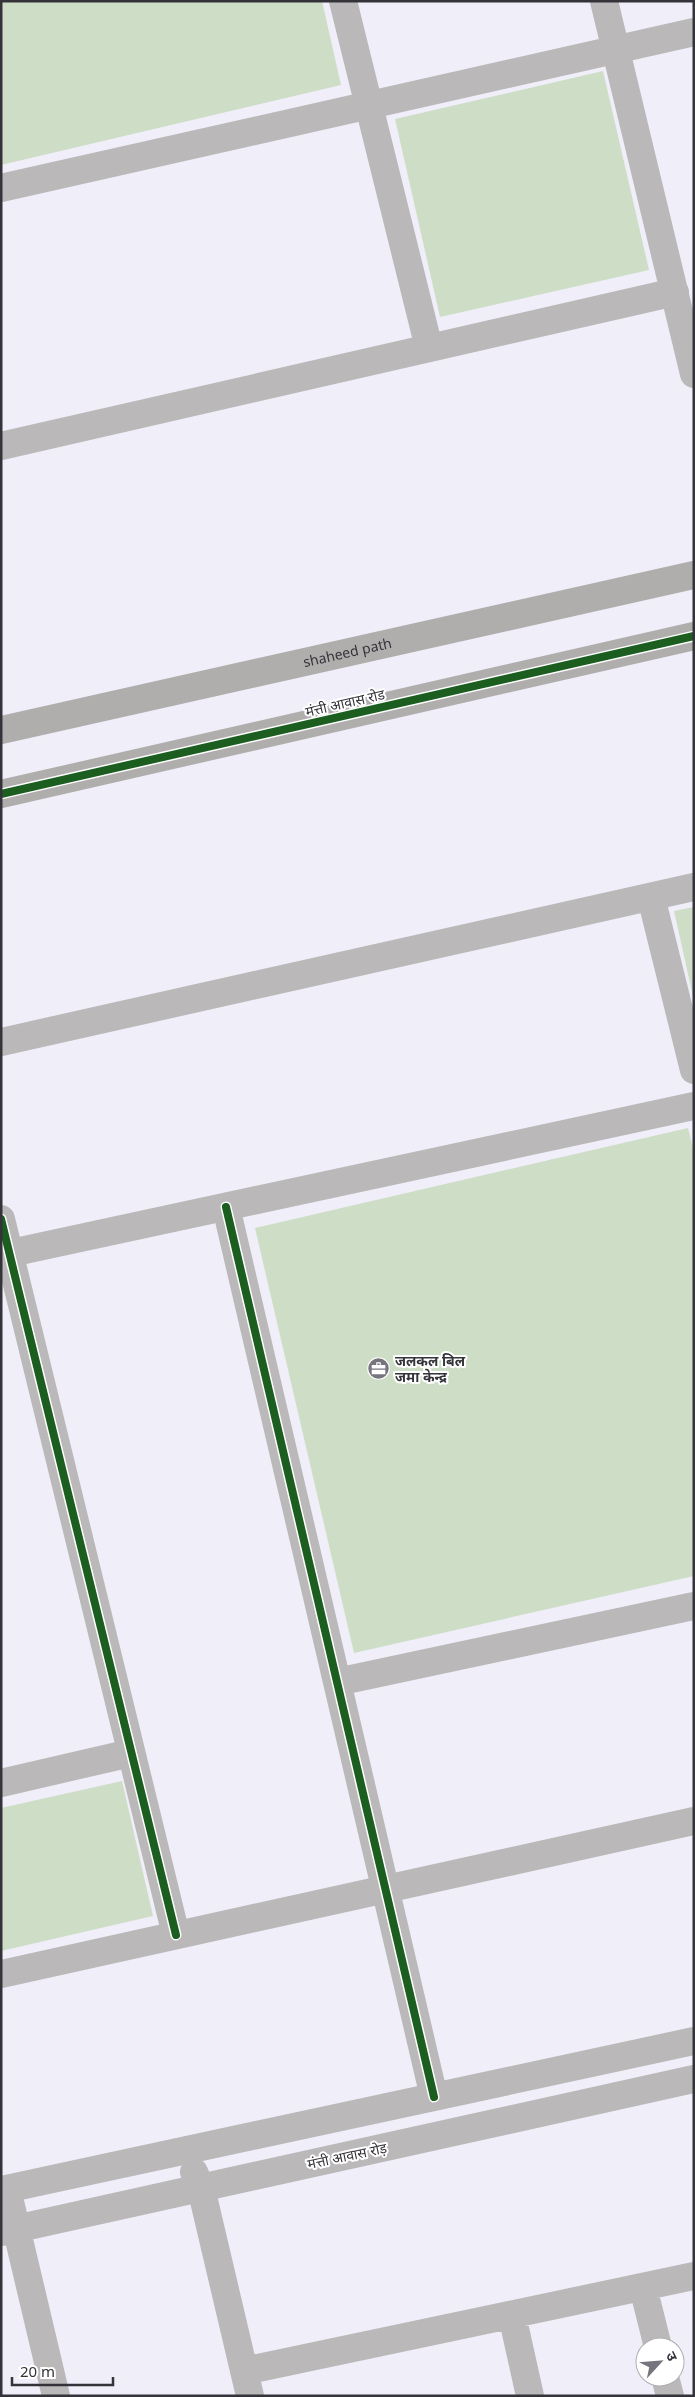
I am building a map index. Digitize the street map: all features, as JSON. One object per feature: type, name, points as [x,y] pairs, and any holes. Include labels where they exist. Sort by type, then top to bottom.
[{"type":"street","points":[[343,1],[429,348]]},
{"type":"street","points":[[604,1],[694,374]]},
{"type":"street","points":[[1,188],[694,32]]},
{"type":"street","points":[[1,446],[675,292]]},
{"type":"street","name":"shaheed path","points":[[1,730],[694,574]]},
{"type":"street","name":"मंत्ती आवास रोड","points":[[1,794],[694,636]]},
{"type":"street","points":[[1,1042],[694,887]]},
{"type":"street","points":[[651,897],[694,1070]]},
{"type":"street","points":[[5,1255],[694,1106]]},
{"type":"street","points":[[226,1207],[434,2097]]},
{"type":"street","points":[[1,1219],[5,1255],[176,1935]]},
{"type":"street","points":[[337,1682],[694,1606]]},
{"type":"street","points":[[1,1783],[131,1753]]},
{"type":"street","points":[[1,1974],[694,1821]]},
{"type":"street","points":[[56,2396],[9,2230],[4,2190],[694,2041]]},
{"type":"street","name":"मंत्ती आवास रोड़","points":[[9,2230],[694,2079]]},
{"type":"street","points":[[186,2151],[201,2188],[247,2383],[512,2314],[694,2276]]},
{"type":"street","points":[[643,2286],[656,2337]]},
{"type":"street","points":[[512,2314],[530,2396]]},
{"type":"green space","points":[[1,1],[322,1],[341,85],[1,165]]},
{"type":"green space","points":[[603,71],[649,270],[440,317],[395,119]]},
{"type":"green space","points":[[694,907],[694,1001],[674,911]]},
{"type":"green space","points":[[688,1128],[694,1152],[694,1576],[354,1653],[255,1228]]},
{"type":"green space","points":[[122,1781],[153,1916],[1,1951],[1,1808]]},
{"type":"cycle path","points":[[1,794],[694,636]]},
{"type":"cycle path","points":[[226,1207],[434,2097]]},
{"type":"cycle path","points":[[1,1219],[176,1935]]},
{"type":"place","name":"जलकल बिल जमा केन्द्र","points":[[379,1369]]}]
